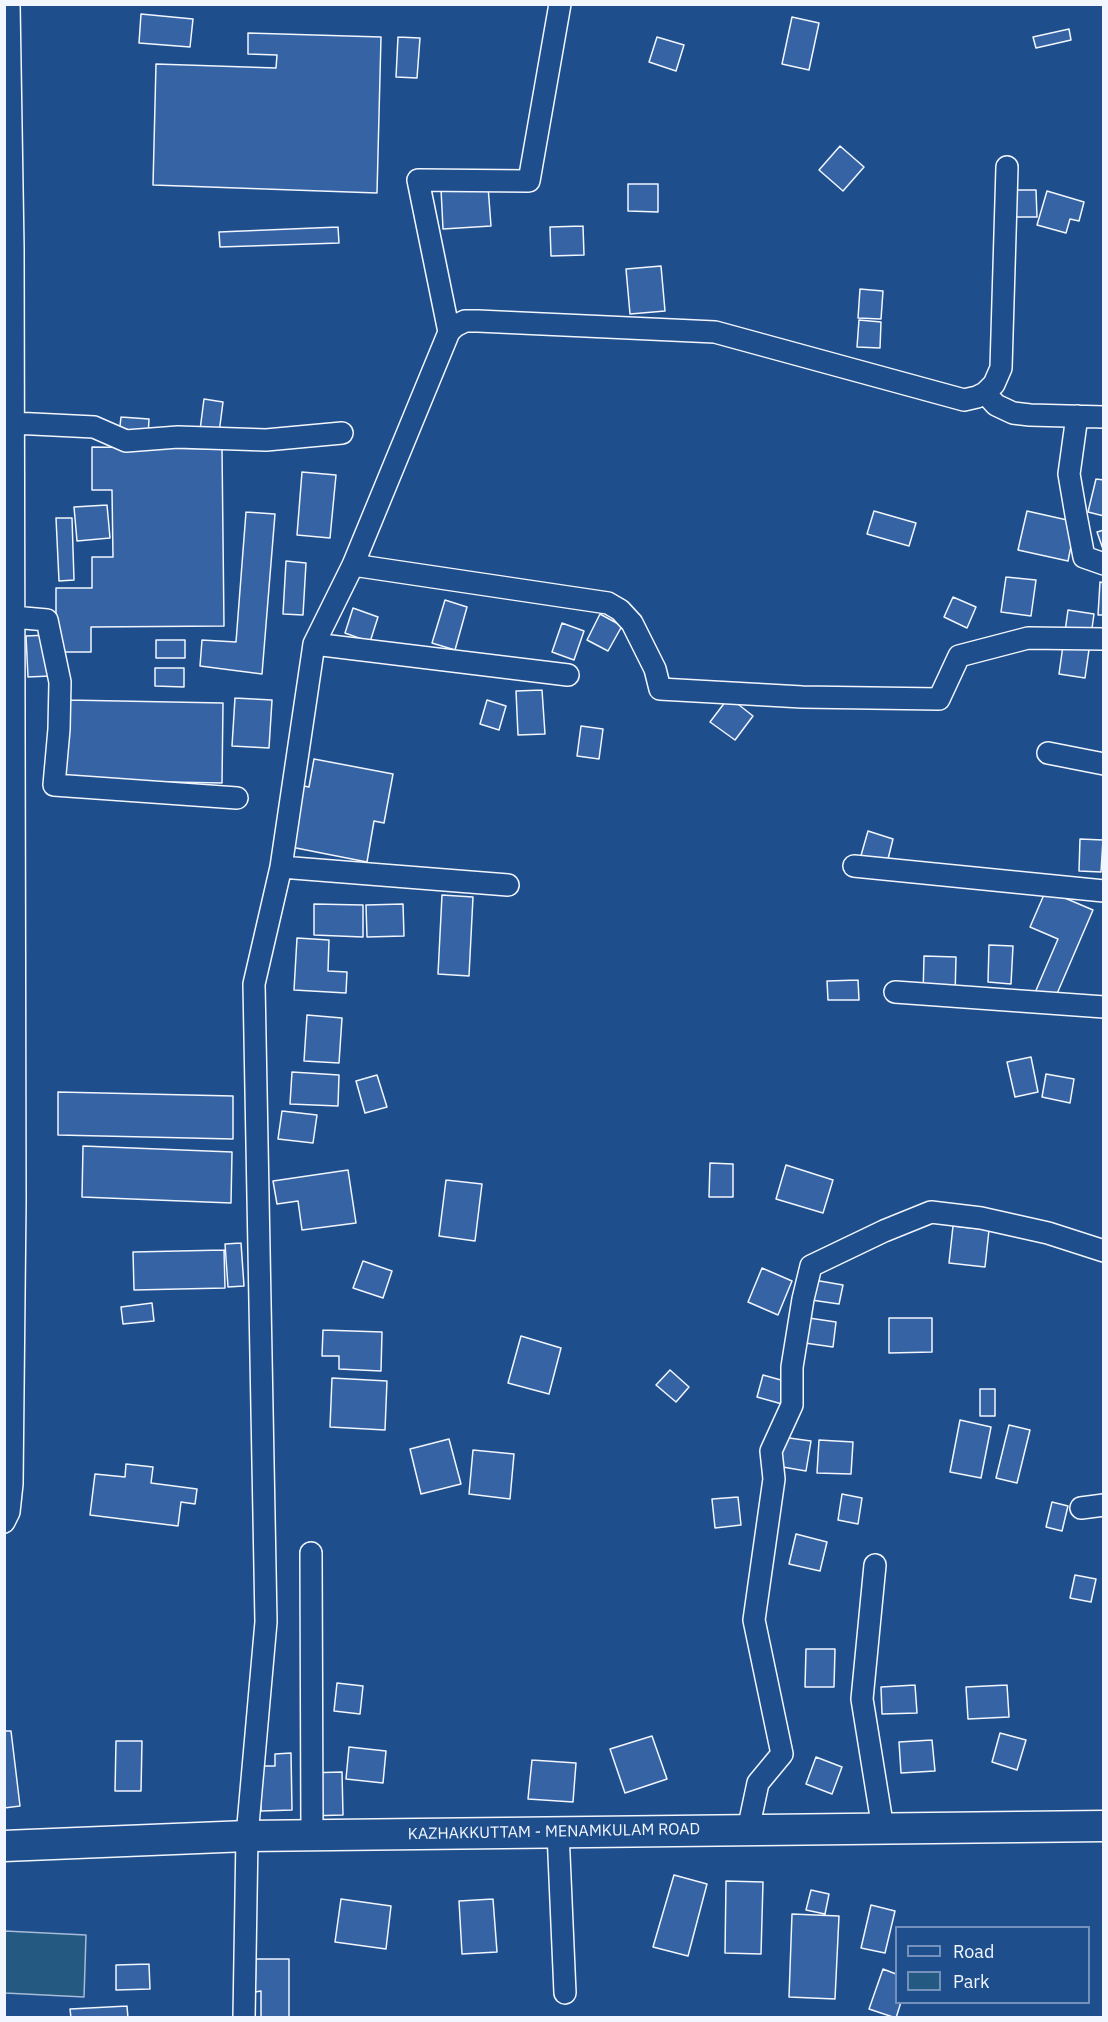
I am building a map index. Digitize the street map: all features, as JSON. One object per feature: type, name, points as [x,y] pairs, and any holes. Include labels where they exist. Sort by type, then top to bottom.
[{"type":"main road","name":"KAZHAKKUTTAM - MENAMKULAM ROAD","points":[[4,1846],[247,1836],[1104,1826]]},
{"type":"street","points":[[4,1522],[9,1512],[12,1484],[9,656],[14,617],[13,423],[9,317],[9,4]]},
{"type":"street","points":[[449,332],[418,180],[529,181],[560,4]]},
{"type":"street","points":[[244,2018],[247,1836],[266,1622],[254,984],[281,867],[314,644],[353,565],[449,332],[455,326],[465,321],[478,321],[715,332],[964,400],[986,393],[994,384],[1001,368],[1007,167]]},
{"type":"street","points":[[986,393],[996,405],[1013,413],[1030,416],[1104,417]]},
{"type":"street","points":[[1077,416],[1069,474],[1076,514],[1084,557],[1104,564]]},
{"type":"street","points":[[13,423],[94,427],[126,441],[178,437],[266,440],[342,433]]},
{"type":"street","points":[[353,565],[609,603],[620,610],[632,623],[655,669],[660,689],[802,698],[939,699],[959,656],[1028,638],[1104,639]]},
{"type":"street","points":[[14,617],[47,620],[60,682],[54,785],[237,798]]},
{"type":"street","points":[[314,644],[568,675]]},
{"type":"street","points":[[1048,753],[1104,764]]},
{"type":"street","points":[[854,866],[1104,891]]},
{"type":"street","points":[[281,867],[508,885]]},
{"type":"street","points":[[895,992],[1104,1007]]},
{"type":"street","points":[[748,1830],[758,1782],[782,1754],[754,1620],[774,1479],[771,1451],[792,1406],[792,1367],[811,1266],[930,1212],[981,1218],[1048,1233],[1104,1251]]},
{"type":"street","points":[[1082,1508],[1104,1505]]},
{"type":"street","points":[[311,1553],[312,1835]]},
{"type":"street","points":[[875,1565],[862,1699],[883,1829]]},
{"type":"street","points":[[558,1832],[565,1993]]},
{"type":"green space","points":[[5,1931],[86,1935],[84,1997],[5,1993]]},
{"type":"building","points":[[141,14],[193,19],[190,47],[139,43]]},
{"type":"building","points":[[792,17],[819,23],[809,70],[782,64]]},
{"type":"building","points":[[1069,29],[1071,40],[1036,48],[1033,37]]},
{"type":"building","points":[[248,33],[381,37],[377,193],[153,185],[156,64],[276,68],[277,55],[248,54]]},
{"type":"building","points":[[398,37],[420,38],[417,78],[396,77]]},
{"type":"building","points":[[657,37],[684,45],[676,71],[649,62]]},
{"type":"building","points":[[840,146],[864,167],[843,191],[819,170]]},
{"type":"building","points":[[628,184],[658,184],[658,212],[628,211]]},
{"type":"building","points":[[488,186],[491,226],[443,229],[441,189]]},
{"type":"building","points":[[1011,190],[1036,190],[1037,217],[1012,217]]},
{"type":"building","points":[[1047,191],[1084,202],[1079,221],[1070,219],[1066,233],[1037,225]]},
{"type":"building","points":[[583,226],[584,255],[551,256],[550,227]]},
{"type":"building","points":[[338,227],[339,243],[220,247],[219,232]]},
{"type":"building","points":[[661,266],[665,311],[630,314],[626,269]]},
{"type":"building","points":[[860,289],[883,291],[881,319],[858,318]]},
{"type":"building","points":[[859,320],[881,322],[880,348],[857,347]]},
{"type":"building","points":[[204,399],[223,402],[219,433],[200,430]]},
{"type":"building","points":[[121,417],[149,419],[148,437],[119,435]]},
{"type":"building","points":[[92,447],[222,449],[224,626],[91,627],[91,652],[56,652],[56,588],[92,588],[92,557],[113,557],[112,490],[92,490]]},
{"type":"building","points":[[302,472],[336,475],[330,538],[297,535]]},
{"type":"building","points":[[1096,479],[1104,480],[1104,516],[1088,512]]},
{"type":"building","points":[[107,505],[110,538],[77,541],[74,507]]},
{"type":"building","points":[[874,511],[916,523],[909,546],[867,534]]},
{"type":"building","points":[[1027,511],[1076,522],[1068,561],[1018,550]]},
{"type":"building","points":[[246,512],[275,514],[262,674],[200,666],[202,640],[236,642]]},
{"type":"building","points":[[56,518],[72,518],[74,580],[59,581]]},
{"type":"building","points":[[1104,530],[1104,552],[1097,532]]},
{"type":"building","points":[[286,561],[306,563],[303,615],[283,614]]},
{"type":"building","points":[[1006,577],[1036,580],[1031,616],[1001,612]]},
{"type":"building","points":[[1100,582],[1104,583],[1104,615],[1098,615]]},
{"type":"building","points":[[953,597],[976,607],[967,628],[944,617]]},
{"type":"building","points":[[445,600],[467,607],[455,650],[432,643]]},
{"type":"building","points":[[353,608],[378,617],[370,642],[345,633]]},
{"type":"building","points":[[1068,610],[1094,614],[1085,678],[1059,674]]},
{"type":"building","points":[[600,614],[622,626],[608,651],[587,640]]},
{"type":"building","points":[[562,623],[584,631],[574,660],[552,652]]},
{"type":"building","points":[[49,635],[50,676],[28,677],[26,636]]},
{"type":"building","points":[[156,640],[185,640],[185,658],[156,658]]},
{"type":"building","points":[[155,668],[184,668],[184,687],[155,686]]},
{"type":"building","points":[[542,690],[545,734],[518,735],[516,691]]},
{"type":"building","points":[[729,697],[753,716],[735,740],[710,722]]},
{"type":"building","points":[[235,698],[272,700],[269,748],[232,746]]},
{"type":"building","points":[[67,700],[223,703],[222,783],[65,780]]},
{"type":"building","points":[[487,700],[506,706],[499,730],[480,724]]},
{"type":"building","points":[[581,726],[603,729],[599,759],[577,756]]},
{"type":"building","points":[[314,759],[393,774],[384,823],[374,821],[367,862],[286,846],[298,785],[309,787]]},
{"type":"building","points":[[868,831],[893,839],[886,867],[860,859]]},
{"type":"building","points":[[1080,839],[1103,840],[1101,872],[1079,871]]},
{"type":"building","points":[[1046,890],[1093,910],[1053,1003],[1034,995],[1058,939],[1030,927]]},
{"type":"building","points":[[442,895],[473,897],[469,976],[438,974]]},
{"type":"building","points":[[314,904],[363,905],[363,937],[314,935]]},
{"type":"building","points":[[403,904],[404,936],[367,937],[366,905]]},
{"type":"building","points":[[297,938],[329,940],[328,971],[347,972],[346,993],[294,990]]},
{"type":"building","points":[[989,945],[1013,946],[1011,984],[988,982]]},
{"type":"building","points":[[924,956],[956,957],[955,997],[923,996]]},
{"type":"building","points":[[858,980],[859,1000],[828,1000],[827,981]]},
{"type":"building","points":[[307,1015],[342,1018],[339,1063],[304,1061]]},
{"type":"building","points":[[1031,1057],[1038,1092],[1015,1097],[1007,1062]]},
{"type":"building","points":[[292,1072],[339,1075],[338,1106],[290,1104]]},
{"type":"building","points":[[1046,1074],[1074,1079],[1070,1103],[1042,1097]]},
{"type":"building","points":[[377,1075],[387,1107],[365,1113],[356,1081]]},
{"type":"building","points":[[58,1092],[233,1096],[233,1139],[58,1135]]},
{"type":"building","points":[[282,1111],[317,1115],[313,1143],[278,1139]]},
{"type":"building","points":[[83,1146],[232,1152],[231,1203],[82,1197]]},
{"type":"building","points":[[710,1163],[733,1164],[733,1197],[709,1197]]},
{"type":"building","points":[[786,1165],[833,1180],[823,1213],[776,1199]]},
{"type":"building","points":[[348,1170],[356,1223],[302,1230],[298,1201],[277,1204],[273,1181]]},
{"type":"building","points":[[446,1180],[482,1184],[475,1241],[439,1236]]},
{"type":"building","points":[[953,1226],[989,1230],[985,1267],[949,1263]]},
{"type":"building","points":[[241,1243],[244,1286],[228,1287],[225,1244]]},
{"type":"building","points":[[224,1250],[225,1288],[134,1290],[133,1252]]},
{"type":"building","points":[[363,1261],[392,1271],[383,1298],[353,1288]]},
{"type":"building","points":[[762,1268],[792,1281],[778,1315],[748,1302]]},
{"type":"building","points":[[814,1280],[843,1285],[839,1304],[811,1300]]},
{"type":"building","points":[[152,1303],[154,1321],[123,1324],[121,1307]]},
{"type":"building","points":[[809,1318],[836,1322],[833,1347],[805,1343]]},
{"type":"building","points":[[889,1318],[932,1318],[932,1352],[889,1353]]},
{"type":"building","points":[[323,1330],[382,1332],[381,1371],[339,1369],[339,1356],[322,1356]]},
{"type":"building","points":[[521,1336],[561,1348],[549,1394],[508,1383]]},
{"type":"building","points":[[670,1370],[689,1387],[676,1402],[656,1385]]},
{"type":"building","points":[[763,1375],[788,1382],[782,1404],[757,1397]]},
{"type":"building","points":[[332,1378],[387,1381],[385,1430],[330,1427]]},
{"type":"building","points":[[980,1389],[995,1389],[995,1416],[980,1416]]},
{"type":"building","points":[[960,1420],[991,1427],[981,1478],[950,1472]]},
{"type":"building","points":[[1009,1425],[1030,1430],[1017,1483],[996,1478]]},
{"type":"building","points":[[782,1437],[811,1441],[806,1471],[777,1466]]},
{"type":"building","points":[[449,1439],[461,1484],[421,1494],[410,1449]]},
{"type":"building","points":[[819,1440],[853,1442],[851,1474],[817,1473]]},
{"type":"building","points":[[473,1450],[514,1454],[510,1499],[469,1494]]},
{"type":"building","points":[[126,1464],[153,1467],[151,1483],[197,1489],[195,1504],[181,1502],[178,1526],[90,1515],[95,1474],[125,1477]]},
{"type":"building","points":[[842,1494],[862,1498],[858,1524],[838,1520]]},
{"type":"building","points":[[738,1497],[741,1525],[715,1528],[712,1499]]},
{"type":"building","points":[[1052,1502],[1068,1506],[1062,1531],[1046,1527]]},
{"type":"building","points":[[796,1534],[827,1542],[820,1571],[789,1564]]},
{"type":"building","points":[[1075,1575],[1096,1579],[1091,1602],[1070,1598]]},
{"type":"building","points":[[806,1649],[835,1649],[834,1687],[805,1687]]},
{"type":"building","points":[[337,1683],[363,1686],[360,1714],[334,1711]]},
{"type":"building","points":[[915,1685],[917,1713],[882,1714],[881,1687]]},
{"type":"building","points":[[1007,1685],[1009,1717],[968,1719],[966,1687]]},
{"type":"building","points":[[4,1731],[11,1731],[20,1806],[4,1808]]},
{"type":"building","points":[[1000,1733],[1026,1740],[1017,1770],[992,1762]]},
{"type":"building","points":[[652,1736],[667,1779],[625,1793],[610,1749]]},
{"type":"building","points":[[932,1740],[935,1771],[901,1773],[899,1742]]},
{"type":"building","points":[[116,1741],[142,1741],[141,1791],[115,1791]]},
{"type":"building","points":[[349,1747],[386,1751],[383,1783],[346,1779]]},
{"type":"building","points":[[291,1753],[292,1810],[261,1811],[260,1766],[275,1766],[275,1754]]},
{"type":"building","points":[[816,1757],[842,1767],[832,1794],[806,1784]]},
{"type":"building","points":[[532,1760],[576,1763],[573,1802],[528,1799]]},
{"type":"building","points":[[342,1772],[343,1815],[307,1816],[305,1773]]},
{"type":"building","points":[[674,1875],[707,1884],[688,1956],[653,1947]]},
{"type":"building","points":[[726,1881],[763,1882],[761,1954],[725,1953]]},
{"type":"building","points":[[811,1890],[829,1894],[825,1914],[806,1910]]},
{"type":"building","points":[[341,1899],[391,1906],[386,1949],[335,1942]]},
{"type":"building","points":[[493,1899],[497,1952],[462,1954],[459,1901]]},
{"type":"building","points":[[871,1905],[895,1911],[885,1953],[861,1948]]},
{"type":"building","points":[[792,1914],[839,1916],[835,1999],[789,1997]]},
{"type":"building","points":[[256,1959],[289,1959],[289,2018],[261,2018],[261,1991],[255,1992]]},
{"type":"building","points":[[149,1964],[150,1989],[116,1990],[116,1965]]},
{"type":"building","points":[[883,1969],[895,1974],[895,2004],[900,2004],[896,2018],[869,2009]]},
{"type":"building","points":[[127,2006],[128,2018],[71,2018],[70,2009]]}]
